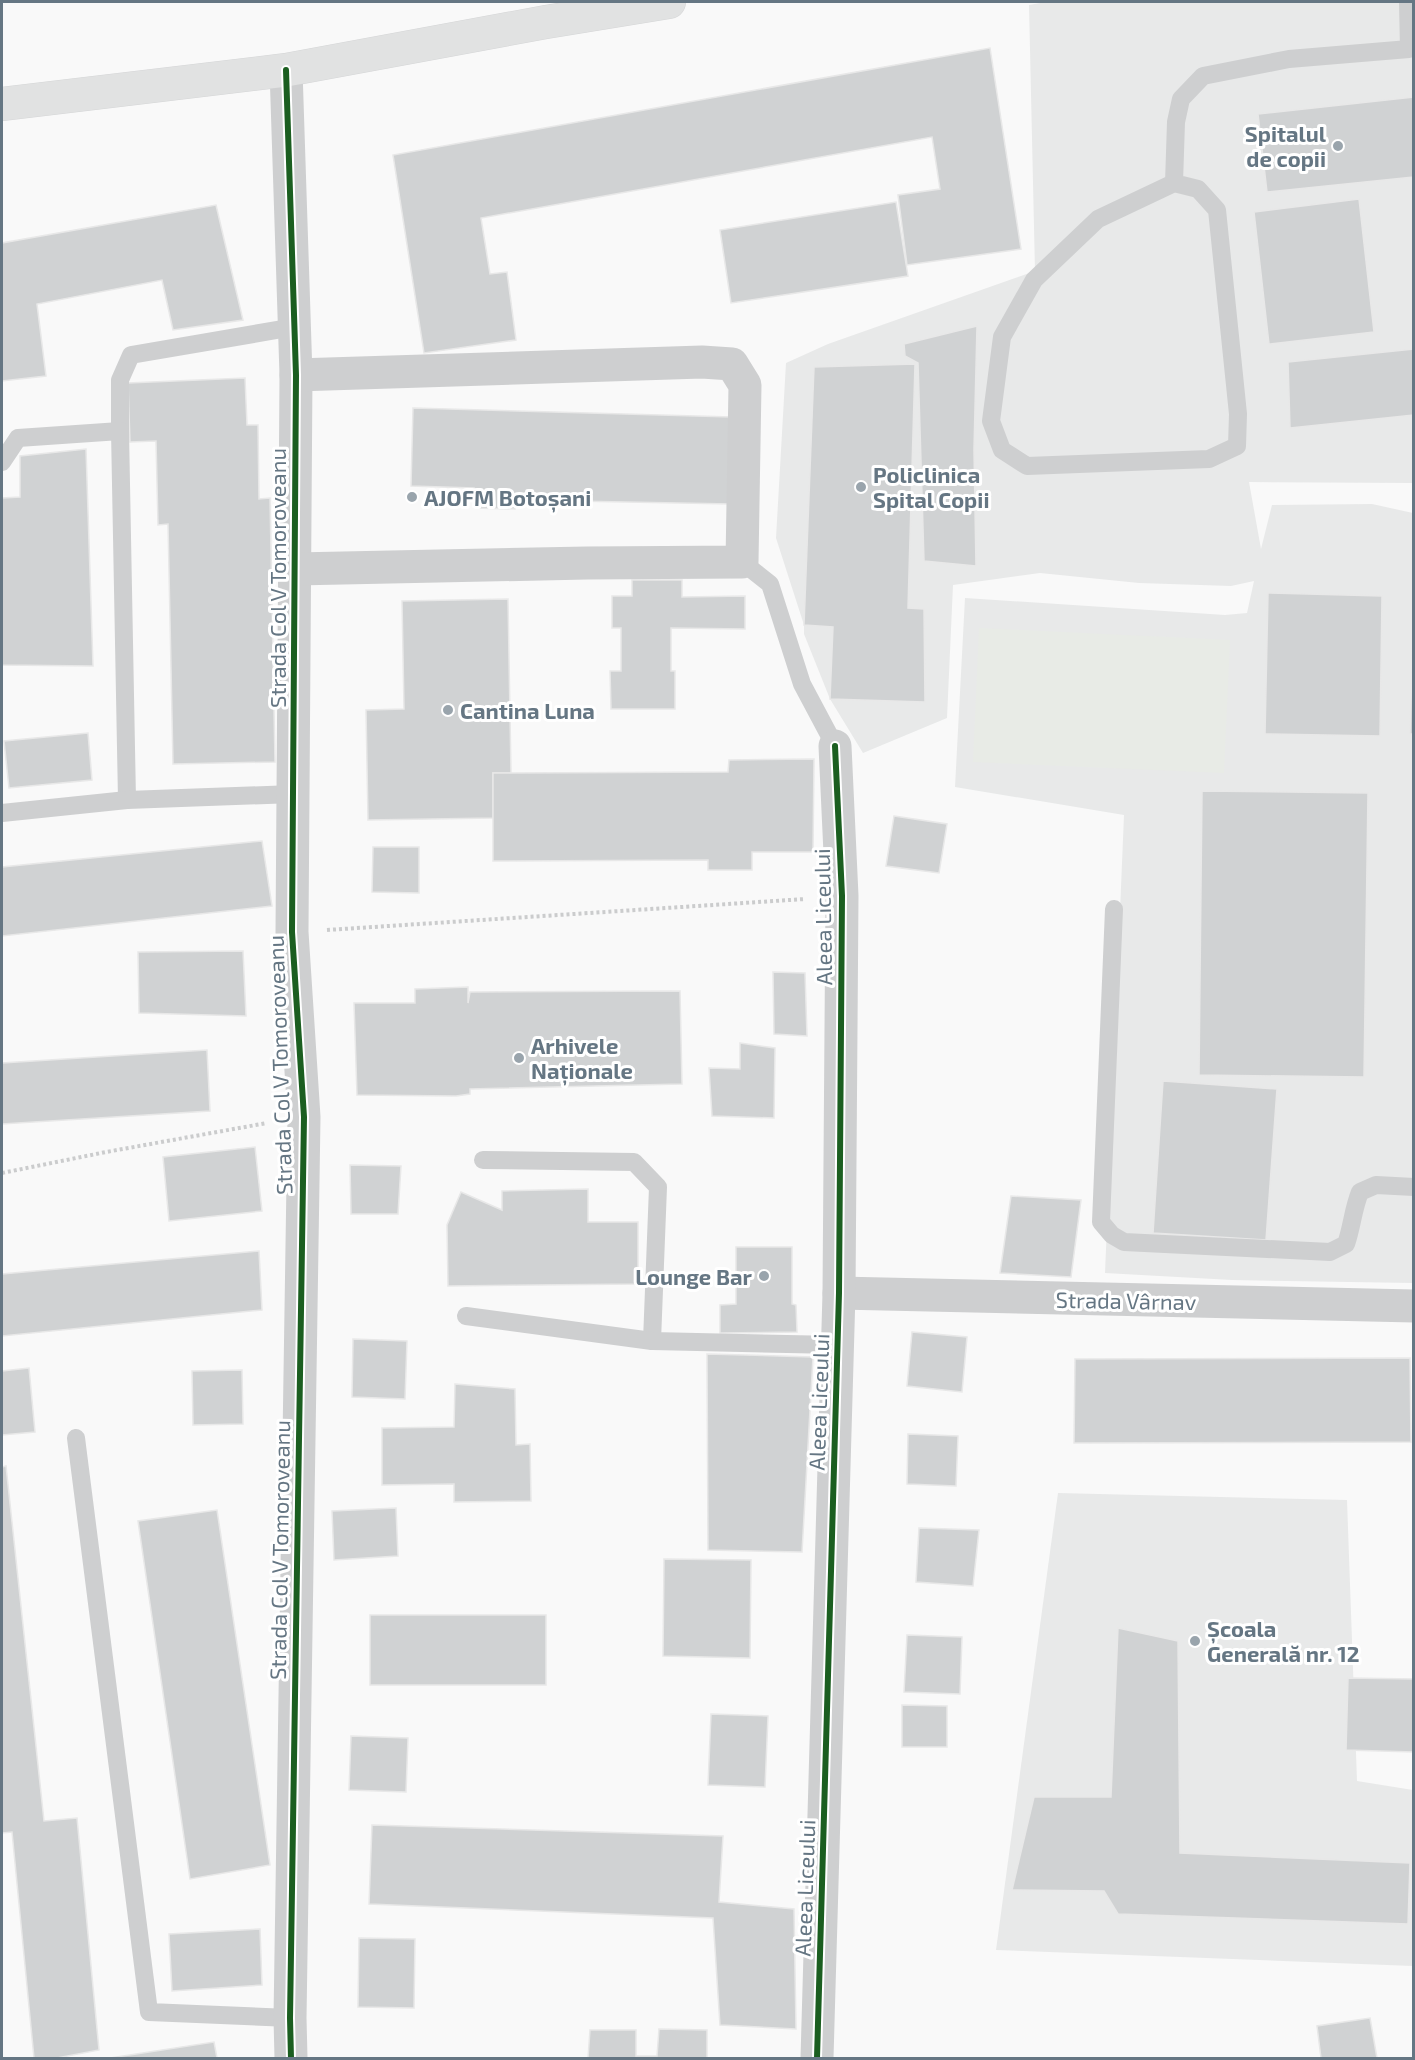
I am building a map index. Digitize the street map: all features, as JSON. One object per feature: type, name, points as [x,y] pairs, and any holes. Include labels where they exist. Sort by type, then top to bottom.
[{"type":"main road","points":[[2,104],[286,70],[545,12],[669,2]]},
{"type":"street","name":"Strada Col V Tomoroveanu","points":[[286,70],[296,375],[292,932],[304,1117],[291,2058]]},
{"type":"street","points":[[295,569],[741,562],[745,385],[732,364],[702,362],[296,375]]},
{"type":"street","name":"Aleea Liceului","points":[[817,2058],[839,1293],[842,896],[835,746]]},
{"type":"street","name":"Strada Vârnav","points":[[839,1293],[1413,1306]]},
{"type":"lane","points":[[1174,183],[1176,122],[1181,99],[1203,76],[1288,59],[1409,49],[1408,2]]},
{"type":"lane","points":[[1174,183],[1198,189],[1217,210],[1238,414],[1238,446],[1209,459],[1027,466],[1002,450],[992,421],[1002,337],[1034,280],[1098,219],[1174,183]]},
{"type":"lane","points":[[127,800],[120,380],[131,355],[294,327]]},
{"type":"lane","points":[[2,462],[18,438],[120,431]]},
{"type":"lane","points":[[741,562],[770,584],[802,684],[835,746]]},
{"type":"lane","points":[[2,813],[127,800],[294,794]]},
{"type":"lane","points":[[1114,909],[1101,1221],[1112,1235],[1124,1242],[1330,1252],[1346,1244],[1352,1227],[1354,1206],[1360,1192],[1376,1185],[1413,1186]]},
{"type":"lane","points":[[483,1160],[634,1162],[658,1187],[652,1341]]},
{"type":"lane","points":[[466,1316],[652,1341],[837,1345]]},
{"type":"lane","points":[[76,1438],[149,2012],[290,2018]]},
{"type":"path","points":[[292,932],[842,896]]},
{"type":"path","points":[[2,1173],[304,1117]]},
{"type":"shaded area","points":[[1046,2],[1413,2],[1413,483],[1249,482],[1261,549],[1272,505],[1372,504],[1413,513],[1413,1283],[1232,1280],[1105,1273],[1124,815],[955,787],[965,598],[1225,615],[1247,613],[1254,581],[1231,586],[1139,583],[1040,573],[953,585],[947,718],[863,753],[830,699],[804,634],[804,625],[776,538],[786,363],[828,344],[1035,271],[1029,5]]},
{"type":"shaded area","points":[[979,628],[1230,640],[1224,773],[973,762]]},
{"type":"shaded area","name":"Școala Generală nr. 12","points":[[1058,1493],[1347,1500],[1357,1781],[1413,1790],[1413,1966],[996,1950]]},
{"type":"building","points":[[990,48],[1021,249],[907,265],[898,195],[940,189],[932,137],[481,218],[490,274],[507,272],[516,340],[424,353],[393,155]]},
{"type":"building","name":"Spitalul de copii","points":[[1414,97],[1414,185],[1413,177],[1267,192],[1258,114]]},
{"type":"building","points":[[1359,199],[1374,332],[1269,344],[1254,212]]},
{"type":"building","points":[[896,202],[908,276],[731,303],[720,230]]},
{"type":"building","points":[[216,205],[243,320],[173,330],[162,280],[37,304],[46,376],[2,381],[2,243]]},
{"type":"building","points":[[977,326],[974,450],[976,566],[924,561],[918,363],[905,356],[904,344]]},
{"type":"building","points":[[1414,349],[1414,415],[1290,428],[1288,362]]},
{"type":"building","name":"Policlinica Spital Copii","points":[[915,364],[908,608],[924,609],[925,702],[830,699],[833,627],[804,625],[814,367]]},
{"type":"building","points":[[245,378],[247,425],[258,425],[259,499],[270,498],[275,762],[173,764],[168,524],[158,525],[156,441],[130,442],[128,383]]},
{"type":"building","points":[[413,408],[732,417],[732,504],[519,500],[515,497],[515,509],[474,508],[474,488],[411,486]]},
{"type":"building","points":[[86,449],[93,666],[2,665],[2,498],[20,497],[20,456]]},
{"type":"building","points":[[632,580],[682,580],[682,597],[745,596],[745,629],[671,628],[671,671],[675,671],[675,709],[611,709],[610,671],[621,671],[621,628],[612,628],[612,596],[632,596]]},
{"type":"building","points":[[1268,593],[1382,596],[1380,736],[1265,734]]},
{"type":"building","name":"Cantina Luna","points":[[508,599],[511,773],[493,773],[493,818],[368,820],[366,710],[404,709],[402,601]]},
{"type":"building","points":[[1413,633],[1414,734],[1410,734]]},
{"type":"building","points":[[88,733],[92,780],[9,788],[4,741]]},
{"type":"building","points":[[814,759],[813,852],[752,852],[752,870],[708,870],[708,860],[493,861],[493,773],[728,772],[729,760]]},
{"type":"building","points":[[1202,791],[1368,793],[1364,1077],[1199,1075]]},
{"type":"building","points":[[894,816],[947,824],[939,873],[886,866]]},
{"type":"building","points":[[262,841],[272,906],[2,936],[2,867]]},
{"type":"building","points":[[373,847],[419,847],[419,893],[372,892]]},
{"type":"building","points":[[243,951],[246,1016],[139,1013],[138,952]]},
{"type":"building","points":[[773,972],[805,973],[807,1036],[774,1034]]},
{"type":"building","name":"Arhivele Naționale","points":[[468,987],[468,1003],[470,992],[680,991],[682,1084],[470,1089],[470,1094],[456,1096],[357,1095],[354,1003],[415,1003],[415,989]]},
{"type":"building","points":[[740,1043],[775,1048],[774,1118],[712,1116],[709,1068],[740,1069]]},
{"type":"building","points":[[207,1050],[210,1111],[2,1124],[2,1063]]},
{"type":"building","points":[[1163,1081],[1277,1089],[1266,1240],[1153,1233]]},
{"type":"building","points":[[255,1147],[262,1211],[169,1221],[163,1157]]},
{"type":"building","points":[[350,1165],[401,1166],[398,1214],[351,1214]]},
{"type":"building","points":[[588,1189],[588,1222],[638,1222],[638,1284],[448,1286],[447,1225],[461,1192],[502,1210],[502,1191]]},
{"type":"building","points":[[1011,1196],[1081,1200],[1071,1277],[1000,1273]]},
{"type":"building","name":"Lounge Bar","points":[[736,1247],[792,1247],[792,1304],[796,1305],[797,1332],[720,1333],[720,1305],[736,1304]]},
{"type":"building","points":[[259,1251],[262,1310],[2,1336],[2,1274]]},
{"type":"building","points":[[912,1332],[967,1337],[962,1392],[907,1386]]},
{"type":"building","points":[[353,1339],[407,1341],[405,1399],[352,1397]]},
{"type":"building","points":[[707,1354],[813,1357],[802,1552],[708,1550]]},
{"type":"building","points":[[1410,1358],[1411,1442],[1074,1443],[1075,1359]]},
{"type":"building","points":[[29,1368],[35,1432],[2,1435],[2,1371]]},
{"type":"building","points":[[242,1370],[243,1424],[193,1425],[192,1371]]},
{"type":"building","points":[[455,1384],[515,1389],[516,1445],[530,1444],[531,1501],[454,1502],[454,1484],[382,1485],[382,1428],[454,1427]]},
{"type":"building","points":[[908,1434],[958,1436],[956,1486],[907,1484]]},
{"type":"building","points":[[6,1466],[44,1821],[77,1818],[99,2050],[57,2058],[34,2058],[12,1832],[2,1833],[2,1467]]},
{"type":"building","points":[[396,1508],[398,1556],[334,1560],[332,1511]]},
{"type":"building","points":[[217,1510],[270,1865],[190,1879],[138,1521]]},
{"type":"building","points":[[919,1528],[979,1530],[973,1586],[916,1582]]},
{"type":"building","points":[[664,1559],[751,1560],[750,1658],[663,1656]]},
{"type":"building","points":[[370,1615],[546,1615],[546,1685],[370,1685]]},
{"type":"building","name":"Școala Generală nr. 12","points":[[1118,1628],[1178,1641],[1180,1853],[1410,1863],[1408,1924],[1118,1914],[1104,1891],[1012,1890],[1034,1797],[1111,1797]]},
{"type":"building","points":[[907,1635],[962,1637],[960,1694],[904,1692]]},
{"type":"building","points":[[1348,1678],[1414,1679],[1414,1752],[1346,1750]]},
{"type":"building","points":[[902,1705],[947,1706],[947,1747],[902,1747]]},
{"type":"building","points":[[711,1714],[768,1716],[765,1787],[708,1785]]},
{"type":"building","points":[[351,1736],[408,1738],[406,1792],[349,1790]]},
{"type":"building","points":[[372,1825],[723,1836],[719,1902],[794,1909],[796,2029],[720,2025],[713,1918],[369,1904]]},
{"type":"building","points":[[260,1929],[262,1985],[172,1991],[169,1934]]},
{"type":"building","points":[[359,1938],[415,1939],[414,2008],[358,2007]]},
{"type":"building","points":[[1370,2018],[1377,2058],[1321,2058],[1317,2026]]},
{"type":"building","points":[[659,2029],[707,2030],[707,2058],[588,2058],[590,2030],[636,2030],[636,2056],[657,2056]]},
{"type":"building","points":[[214,2042],[217,2058],[110,2058]]},
{"type":"cycle path","points":[[286,70],[296,375],[292,932],[304,1117],[291,2058]]},
{"type":"cycle path","points":[[817,2058],[839,1293],[842,896],[835,746]]},
{"type":"place","name":"Spitalul de copii","points":[[1338,146]]},
{"type":"place","name":"Policlinica Spital Copii","points":[[861,487]]},
{"type":"place","name":"AJOFM Botoșani","points":[[412,497]]},
{"type":"place","name":"Cantina Luna","points":[[448,710]]},
{"type":"place","name":"Arhivele Naționale","points":[[519,1058]]},
{"type":"place","name":"Lounge Bar","points":[[764,1276]]},
{"type":"place","name":"Școala Generală nr. 12","points":[[1195,1641]]}]
